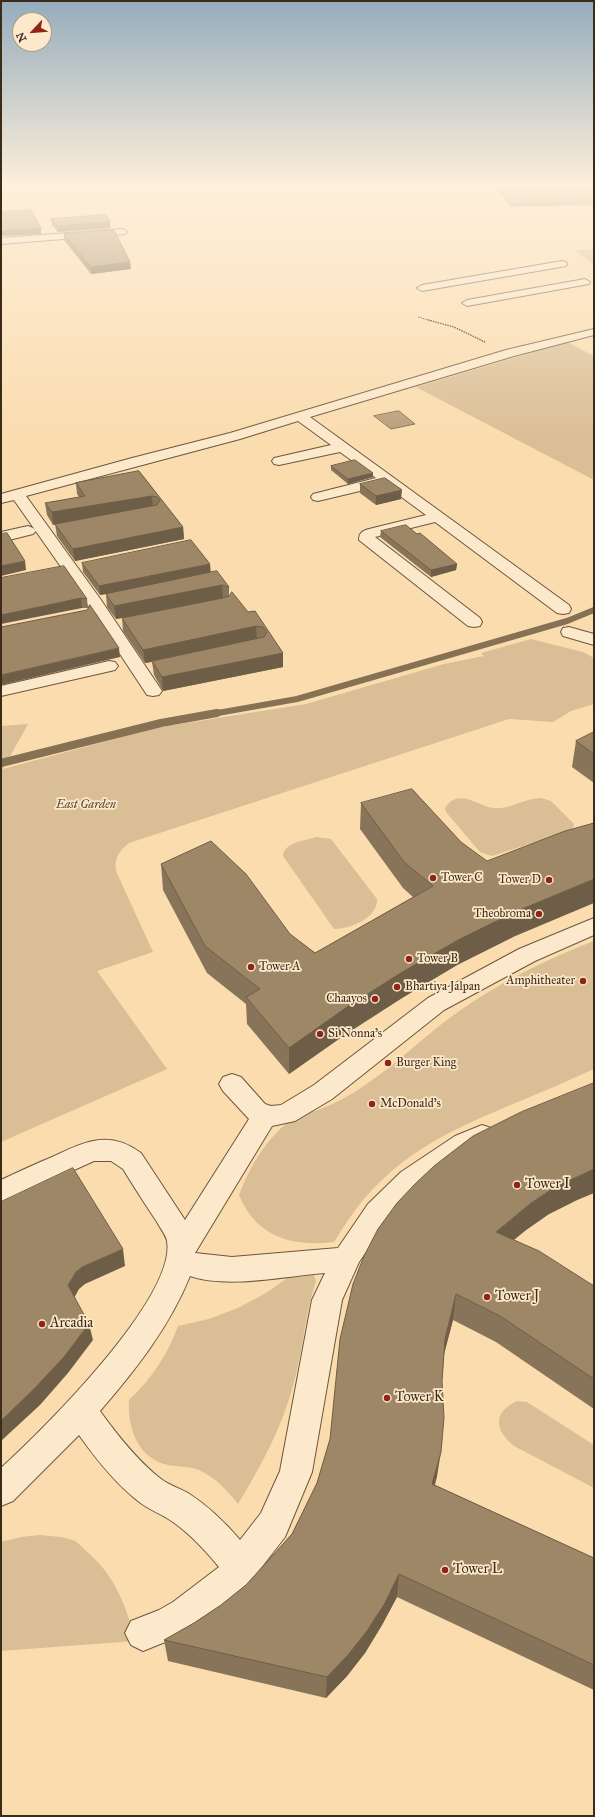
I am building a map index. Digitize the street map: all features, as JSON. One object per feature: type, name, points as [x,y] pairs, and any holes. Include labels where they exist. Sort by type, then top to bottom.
[{"type":"street","points":[[422,288],[555,270]]},
{"type":"street","points":[[570,270],[594,289]]},
{"type":"street","points":[[468,304],[585,282]]},
{"type":"street","points":[[21,498],[137,460],[236,436],[510,354],[594,332]]},
{"type":"street","points":[[300,416],[563,609]]},
{"type":"street","points":[[279,461],[342,447]]},
{"type":"street","points":[[318,497],[387,480]]},
{"type":"street","points":[[1,499],[21,498],[101,485]]},
{"type":"street","points":[[21,498],[52,531],[102,602],[147,670],[153,691]]},
{"type":"street","points":[[437,517],[374,532],[368,535],[367,540],[474,622]]},
{"type":"street","points":[[1,537],[28,531]]},
{"type":"street","points":[[569,632],[594,640]]},
{"type":"street","points":[[1,691],[109,666]]},
{"type":"street","points":[[232,1084],[256,1111],[270,1116],[286,1114],[323,1092],[436,1004],[481,978],[527,955],[594,926]]},
{"type":"street","points":[[181,1255],[265,1115]]},
{"type":"street","points":[[143,1632],[162,1626],[185,1614],[231,1579],[273,1525],[296,1472],[327,1300],[346,1260],[378,1212],[411,1180],[464,1143],[506,1124]]},
{"type":"street","points":[[1,1192],[90,1151],[102,1149],[114,1150],[124,1154],[132,1161],[181,1237],[181,1255],[176,1274],[155,1313],[129,1352],[82,1411],[37,1458],[1,1490]]},
{"type":"street","points":[[181,1255],[196,1267],[217,1270],[242,1270],[308,1262],[346,1260]]},
{"type":"street","points":[[82,1411],[100,1439],[123,1466],[151,1491],[175,1504],[197,1520],[220,1542],[241,1566]]},
{"type":"path","points":[[418,317],[454,327],[510,354]]},
{"type":"green space","points":[[567,342],[594,356],[594,480],[416,387]]},
{"type":"green space","name":"East Garden","points":[[531,639],[583,652],[594,658],[594,704],[571,711],[553,722],[509,719],[129,843],[125,846],[118,855],[116,871],[153,952],[97,971],[167,1069],[1,1142],[1,726],[28,724],[3,769],[155,728],[306,704],[444,664],[484,656],[481,653]]},
{"type":"green space","points":[[462,798],[487,807],[499,808],[541,798],[551,801],[574,824],[573,828],[569,831],[492,856],[480,852],[446,812],[445,808],[450,802]]},
{"type":"green space","points":[[316,837],[331,839],[377,899],[373,912],[355,925],[334,929],[283,856],[284,851],[291,845]]},
{"type":"green space","points":[[594,941],[594,1069],[475,1120],[439,1138],[405,1160],[389,1173],[368,1194],[352,1214],[334,1242],[304,1243],[290,1240],[265,1230],[255,1221],[246,1209],[239,1195],[253,1164],[259,1155],[280,1129],[289,1121],[332,1104],[360,1089],[444,1023],[488,992],[540,964]]},
{"type":"green space","points":[[308,1271],[314,1275],[316,1281],[309,1306],[297,1370],[289,1398],[278,1430],[238,1504],[221,1485],[205,1473],[191,1468],[158,1462],[149,1456],[136,1440],[130,1421],[129,1400],[152,1375],[164,1357],[178,1326],[209,1319],[238,1308],[266,1293],[296,1272]]},
{"type":"green space","points":[[517,1401],[527,1402],[594,1445],[594,1488],[514,1446],[508,1440],[500,1428],[500,1416],[503,1411]]},
{"type":"green space","points":[[39,1535],[60,1537],[74,1541],[96,1560],[112,1580],[118,1592],[128,1615],[135,1641],[1,1651],[1,1542],[21,1537]]},
{"type":"shaded area","points":[[399,411],[415,424],[391,429],[374,416]]},
{"type":"building","points":[[355,460],[373,473],[348,479],[331,466]]},
{"type":"building","points":[[139,471],[183,527],[73,549],[55,524],[157,505],[160,500],[157,497],[152,496],[52,512],[45,503],[85,496],[76,483]]},
{"type":"building","points":[[385,478],[402,490],[376,496],[360,484]]},
{"type":"building","points":[[406,525],[417,534],[420,533],[457,564],[431,570],[381,531]]},
{"type":"building","points":[[7,533],[25,561],[1,566],[1,534]]},
{"type":"building","points":[[191,540],[210,564],[99,586],[82,563]]},
{"type":"building","points":[[64,566],[87,599],[81,598],[1,615],[1,578]]},
{"type":"building","points":[[217,571],[229,587],[222,585],[114,606],[106,594]]},
{"type":"building","points":[[232,592],[248,612],[255,611],[283,653],[162,677],[152,661],[264,637],[267,632],[263,627],[256,626],[143,650],[122,618],[223,598],[229,596]]},
{"type":"building","points":[[90,605],[119,648],[1,675],[1,627],[87,610]]},
{"type":"building","points":[[594,732],[594,754],[576,741]]},
{"type":"building","points":[[412,789],[461,842],[487,861],[565,831],[594,823],[594,879],[517,911],[460,939],[404,971],[347,1007],[289,1048],[246,997],[260,989],[205,946],[161,864],[211,841],[246,874],[290,934],[315,953],[433,886],[404,862],[361,803]]},
{"type":"building","points":[[594,1083],[594,1169],[555,1187],[531,1203],[496,1232],[539,1251],[594,1286],[594,1379],[500,1316],[456,1294],[445,1339],[442,1381],[444,1418],[441,1452],[432,1484],[594,1558],[594,1665],[399,1574],[385,1603],[367,1631],[348,1655],[327,1677],[164,1640],[194,1623],[221,1605],[246,1585],[292,1534],[317,1483],[330,1439],[340,1339],[353,1284],[364,1256],[378,1229],[397,1203],[434,1166],[473,1136],[521,1112]]},
{"type":"building","name":"Arcadia","points":[[73,1168],[123,1249],[82,1267],[76,1272],[68,1285],[89,1324],[64,1357],[1,1421],[1,1202]]},
{"type":"waterway","points":[[212,714],[297,699],[567,621],[594,610]]},
{"type":"waterway","points":[[1,763],[161,723],[217,713]]},
{"type":"place","name":"Tower C","points":[[433,878]]},
{"type":"place","name":"Tower D","points":[[549,880]]},
{"type":"place","name":"Theobroma","points":[[539,914]]},
{"type":"place","name":"Tower B","points":[[409,959]]},
{"type":"place","name":"Tower A","points":[[251,967]]},
{"type":"place","name":"Amphitheater","points":[[583,981]]},
{"type":"place","name":"Bhartiya Jalpan","points":[[397,987]]},
{"type":"place","name":"Chaayos","points":[[375,999]]},
{"type":"place","name":"Si Nonna's","points":[[320,1034]]},
{"type":"place","name":"Burger King","points":[[388,1063]]},
{"type":"place","name":"McDonald's","points":[[372,1104]]},
{"type":"place","name":"Tower I","points":[[517,1185]]},
{"type":"place","name":"Tower J","points":[[487,1297]]},
{"type":"place","name":"Arcadia","points":[[42,1324]]},
{"type":"place","name":"Tower K","points":[[387,1398]]},
{"type":"place","name":"Tower L","points":[[445,1570]]}]
